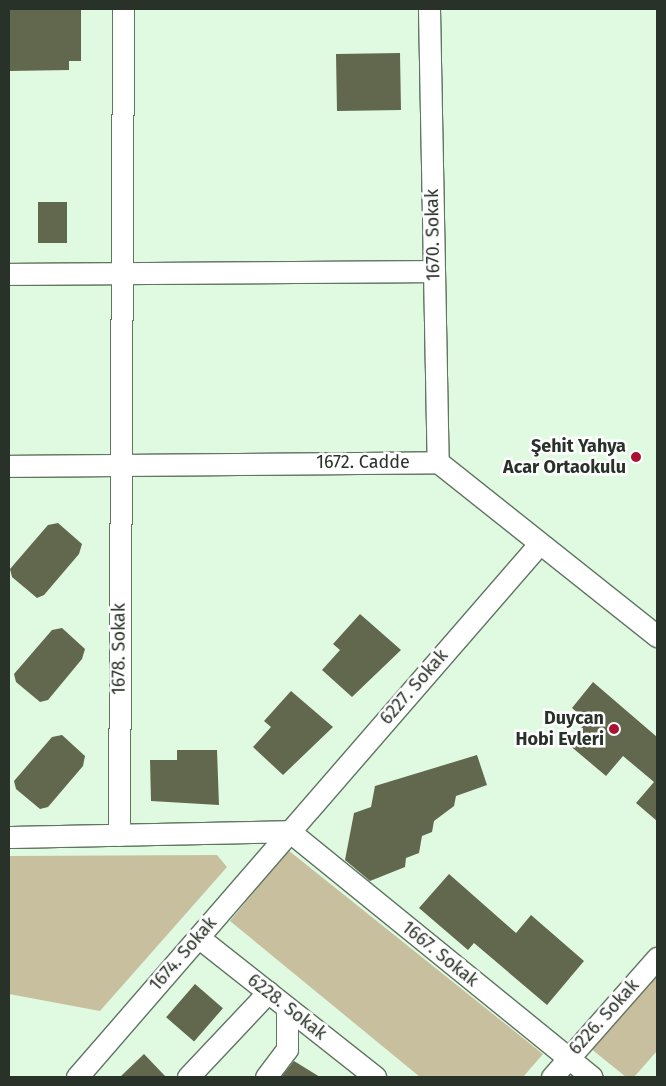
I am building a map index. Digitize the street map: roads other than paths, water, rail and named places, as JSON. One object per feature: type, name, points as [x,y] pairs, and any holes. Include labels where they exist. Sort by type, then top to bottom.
[{"type":"street","name":"1678. Sokak","points":[[119,835],[119,464],[123,274],[123,9]]},
{"type":"street","name":"1670. Sokak","points":[[429,9],[438,462]]},
{"type":"street","points":[[9,274],[434,271]]},
{"type":"street","points":[[438,462],[657,636]]},
{"type":"street","name":"1672. Cadde","points":[[9,466],[438,462]]},
{"type":"street","name":"6227. Sokak","points":[[289,831],[539,544]]},
{"type":"street","points":[[9,837],[289,831]]},
{"type":"street","name":"1674. Sokak","points":[[77,1077],[289,831]]},
{"type":"street","name":"1667. Sokak","points":[[289,831],[592,1077]]},
{"type":"street","name":"6228. Sokak","points":[[198,936],[365,1074]]},
{"type":"street","name":"6226. Sokak","points":[[552,1077],[657,958]]},
{"type":"street","points":[[188,1077],[268,992]]},
{"type":"street","points":[[266,1077],[287,1049],[287,1008]]},
{"type":"place","name":"Şehit Yahya Acar Ortaokulu","points":[[636,457]]},
{"type":"place","name":"Duycan Hobi Evleri","points":[[614,729]]}]
